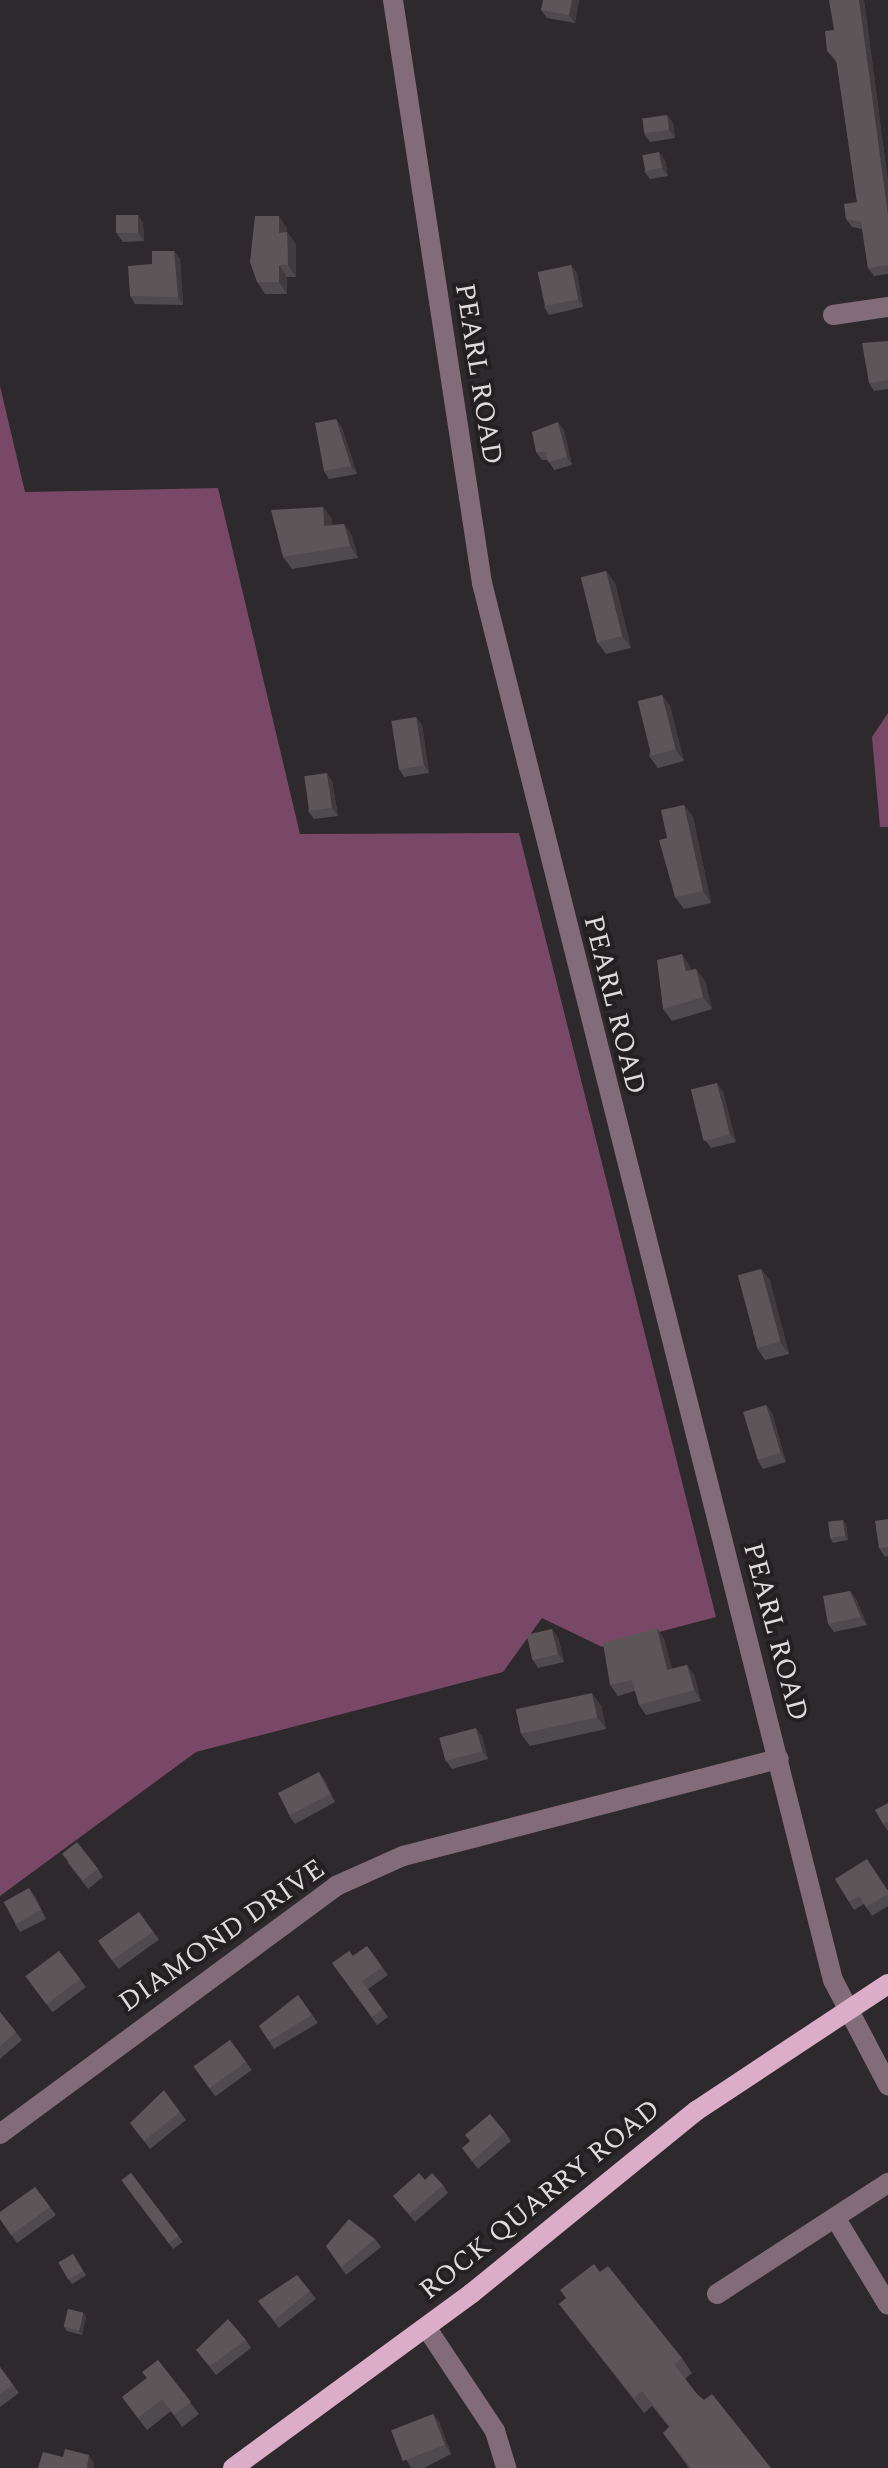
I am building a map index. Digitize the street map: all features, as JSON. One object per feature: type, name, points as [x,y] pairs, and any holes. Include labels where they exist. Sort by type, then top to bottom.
[{"type":"main road","name":"ROCK QUARRY ROAD","points":[[233,2468],[426,2327],[696,2111],[843,2010],[888,1984]]},
{"type":"street","name":"PEARL ROAD","points":[[393,0],[482,583],[843,2010],[888,2085]]},
{"type":"street","points":[[833,315],[888,307]]},
{"type":"street","name":"DIAMOND DRIVE","points":[[0,2134],[336,1886],[403,1856],[779,1759]]},
{"type":"street","points":[[717,2294],[888,2183]]},
{"type":"street","points":[[836,2219],[888,2305]]},
{"type":"street","points":[[426,2327],[495,2431],[506,2468]]},
{"type":"shaded area","points":[[0,386],[25,492],[218,488],[300,834],[519,833],[716,1617],[602,1647],[542,1618],[503,1672],[196,1752],[0,1896]]},
{"type":"shaded area","points":[[888,713],[888,827],[880,827],[872,737]]},
{"type":"building","points":[[543,0],[572,0],[569,15],[541,10]]},
{"type":"building","points":[[829,0],[859,0],[888,216],[888,265],[868,268],[861,222],[846,219],[844,204],[857,202],[836,59],[827,51],[825,31],[834,30]]},
{"type":"building","points":[[667,115],[669,130],[644,133],[642,118]]},
{"type":"building","points":[[659,152],[662,168],[645,171],[642,155]]},
{"type":"building","points":[[116,215],[138,215],[138,233],[116,233]]},
{"type":"building","points":[[255,216],[279,216],[279,233],[287,232],[288,265],[279,265],[279,282],[257,282],[250,262]]},
{"type":"building","points":[[152,251],[174,251],[178,297],[130,296],[128,266],[152,264]]},
{"type":"building","points":[[571,265],[578,299],[545,306],[538,272]]},
{"type":"building","points":[[888,341],[888,380],[869,383],[862,343]]},
{"type":"building","points":[[336,419],[351,466],[324,471],[315,423]]},
{"type":"building","points":[[558,422],[567,457],[548,462],[546,452],[536,452],[532,432]]},
{"type":"building","points":[[323,507],[324,526],[344,524],[350,546],[283,557],[271,510]]},
{"type":"building","points":[[606,571],[622,636],[597,642],[581,577]]},
{"type":"building","points":[[662,695],[676,749],[651,755],[638,701]]},
{"type":"building","points":[[416,717],[424,765],[399,769],[391,721]]},
{"type":"building","points":[[327,773],[332,808],[309,811],[304,776]]},
{"type":"building","points":[[684,805],[703,891],[675,897],[659,840],[667,838],[661,810]]},
{"type":"building","points":[[682,954],[686,971],[696,969],[703,997],[663,1009],[657,960]]},
{"type":"building","points":[[717,1083],[730,1134],[704,1141],[691,1090]]},
{"type":"building","points":[[761,1269],[780,1341],[757,1348],[738,1275]]},
{"type":"building","points":[[766,1405],[781,1453],[758,1460],[743,1412]]},
{"type":"building","points":[[888,1519],[888,1547],[879,1548],[875,1521]]},
{"type":"building","points":[[843,1520],[845,1536],[830,1538],[828,1522]]},
{"type":"building","points":[[850,1591],[861,1617],[828,1624],[823,1596]]},
{"type":"building","points":[[657,1628],[667,1670],[687,1665],[694,1690],[639,1705],[632,1680],[610,1685],[603,1643]]},
{"type":"building","points":[[552,1629],[558,1654],[533,1660],[527,1635]]},
{"type":"building","points":[[592,1693],[597,1717],[521,1734],[516,1709]]},
{"type":"building","points":[[476,1728],[482,1751],[446,1761],[439,1738]]},
{"type":"building","points":[[319,1772],[330,1794],[289,1815],[278,1793]]},
{"type":"building","points":[[888,1803],[888,1821],[883,1824],[875,1810]]},
{"type":"building","points":[[77,1842],[98,1869],[83,1880],[62,1854]]},
{"type":"building","points":[[867,1859],[888,1894],[866,1907],[859,1896],[849,1902],[835,1879]]},
{"type":"building","points":[[29,1888],[41,1910],[16,1924],[4,1902]]},
{"type":"building","points":[[139,1912],[153,1932],[112,1960],[98,1941]]},
{"type":"building","points":[[367,1946],[382,1967],[362,1981],[382,2009],[372,2017],[332,1963],[349,1951],[353,1956]]},
{"type":"building","points":[[59,1951],[80,1979],[47,2004],[25,1976]]},
{"type":"building","points":[[298,1995],[312,2015],[269,2041],[259,2026]]},
{"type":"building","points":[[0,2012],[16,2032],[0,2046]]},
{"type":"building","points":[[230,2040],[246,2062],[209,2088],[194,2066]]},
{"type":"building","points":[[164,2090],[180,2112],[144,2141],[130,2123]]},
{"type":"building","points":[[490,2114],[505,2132],[472,2161],[462,2148],[470,2141],[465,2135]]},
{"type":"building","points":[[131,2173],[179,2236],[169,2243],[121,2180]]},
{"type":"building","points":[[419,2173],[425,2180],[432,2173],[443,2185],[409,2214],[393,2196]]},
{"type":"building","points":[[35,2187],[50,2207],[11,2235],[0,2219],[0,2212]]},
{"type":"building","points":[[349,2219],[375,2239],[341,2267],[326,2246]]},
{"type":"building","points":[[73,2254],[83,2271],[68,2280],[58,2262]]},
{"type":"building","points":[[594,2264],[600,2272],[608,2266],[682,2358],[674,2364],[696,2393],[704,2400],[712,2394],[771,2468],[691,2468],[663,2433],[670,2426],[642,2391],[634,2398],[559,2304],[566,2298],[560,2290]]},
{"type":"building","points":[[297,2275],[310,2291],[274,2320],[258,2301]]},
{"type":"building","points":[[68,2309],[84,2313],[79,2330],[64,2326]]},
{"type":"building","points":[[228,2319],[246,2340],[210,2366],[196,2350]]},
{"type":"building","points":[[158,2360],[191,2402],[174,2415],[162,2399],[138,2418],[122,2397],[147,2378],[142,2372]]},
{"type":"building","points":[[0,2367],[13,2385],[0,2394]]},
{"type":"building","points":[[433,2414],[445,2445],[403,2461],[391,2430]]},
{"type":"building","points":[[65,2449],[89,2455],[87,2468],[38,2468],[43,2452],[63,2457]]}]
